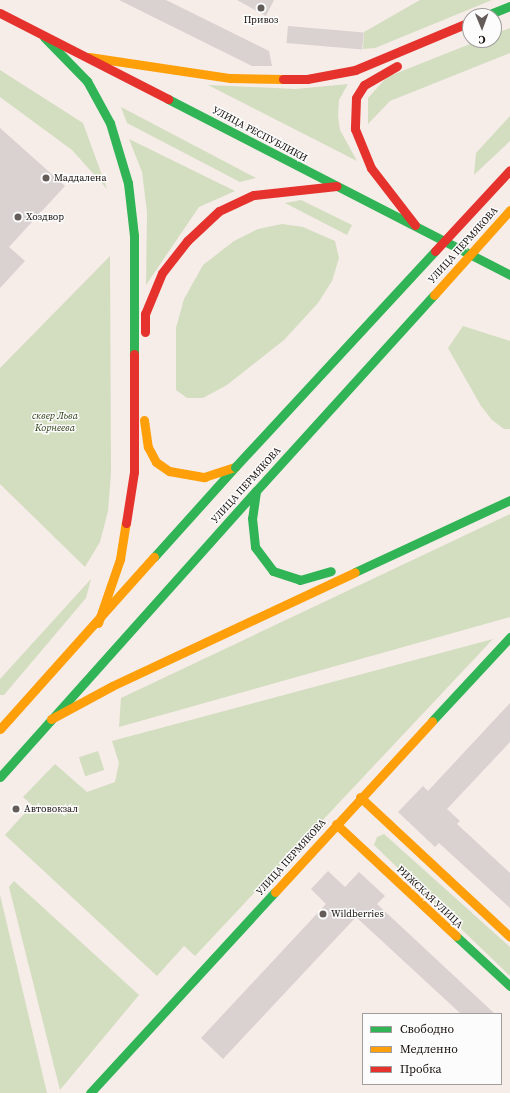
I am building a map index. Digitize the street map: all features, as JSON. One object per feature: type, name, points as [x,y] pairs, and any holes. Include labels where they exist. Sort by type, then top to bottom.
[{"type":"main road","name":"УЛИЦА РЕСПУБЛИКИ","points":[[0,13],[89,57],[510,275]]},
{"type":"main road","points":[[89,57],[230,78],[312,79],[355,70],[462,25]]},
{"type":"main road","points":[[40,33],[87,81],[110,123],[128,182],[134,236],[134,472],[120,559],[98,623]]},
{"type":"main road","points":[[408,62],[380,73],[364,85],[356,98],[353,113],[355,129],[371,168],[415,225]]},
{"type":"main road","name":"УЛИЦА ПЕРМЯКОВА","points":[[0,729],[98,623],[236,467],[510,170]]},
{"type":"main road","points":[[236,467],[204,477],[184,476],[156,462],[148,447],[144,354],[146,314],[152,295],[162,273],[187,241],[219,211],[254,195],[279,190],[337,186]]},
{"type":"main road","name":"УЛИЦА ПЕРМЯКОВА","points":[[0,777],[510,210]]},
{"type":"main road","points":[[256,491],[252,518],[255,546],[273,571],[300,580],[326,574],[498,493]]},
{"type":"main road","points":[[52,720],[112,686],[510,500]]},
{"type":"main road","name":"УЛИЦА ПЕРМЯКОВА","points":[[90,1093],[360,797],[510,637]]},
{"type":"main road","points":[[360,797],[510,937]]},
{"type":"main road","name":"РИЖСКАЯ УЛИЦА","points":[[336,824],[510,986]]},
{"type":"green space","points":[[420,0],[492,0],[472,8],[462,8],[462,12],[375,48],[363,49],[364,32]]},
{"type":"green space","points":[[510,28],[510,53],[390,101],[368,124],[368,98],[387,77],[462,47],[502,48],[502,31]]},
{"type":"green space","points":[[0,70],[83,123],[107,189],[72,150],[0,97]]},
{"type":"green space","points":[[348,84],[339,100],[338,116],[340,130],[357,161],[208,85],[296,89]]},
{"type":"green space","points":[[121,107],[256,178],[240,182],[127,123]]},
{"type":"green space","points":[[510,116],[510,141],[474,175],[476,153]]},
{"type":"green space","points":[[129,139],[235,191],[199,207],[146,285],[147,212],[142,172]]},
{"type":"green space","points":[[301,200],[352,225],[347,235],[285,203]]},
{"type":"green space","points":[[282,224],[303,227],[335,241],[339,258],[332,281],[318,303],[284,340],[227,385],[203,398],[187,398],[176,390],[176,328],[184,299],[203,265],[234,241],[258,229]]},
{"type":"green space","name":"сквер Льва Корнеева","points":[[110,256],[111,473],[108,511],[100,542],[85,567],[0,484],[0,368]]},
{"type":"green space","points":[[463,326],[510,341],[510,429],[504,429],[492,420],[481,406],[448,348]]},
{"type":"green space","points":[[510,514],[510,617],[119,727],[121,698]]},
{"type":"green space","points":[[91,579],[86,598],[4,695],[0,695],[0,679]]},
{"type":"green space","points":[[493,639],[195,956],[184,946],[157,976],[5,835],[32,805],[23,797],[55,764],[87,792],[115,782],[119,763],[112,741]]},
{"type":"green space","points":[[98,751],[104,770],[85,776],[79,757]]},
{"type":"green space","points":[[384,834],[510,947],[510,976],[374,845],[377,837]]},
{"type":"green space","points":[[14,881],[139,995],[60,1090],[9,887]]},
{"type":"green space","points":[[0,895],[47,1093],[0,1093]]},
{"type":"building","points":[[119,0],[166,0],[269,51],[272,66],[252,66]]},
{"type":"building","name":"Привоз","points":[[237,0],[274,0],[266,16]]},
{"type":"building","points":[[288,26],[364,33],[362,50],[287,43]]},
{"type":"building","name":"Хоздвор","points":[[0,128],[65,186],[9,247],[25,261],[0,288]]},
{"type":"building","points":[[510,703],[510,742],[447,809],[460,821],[457,824],[510,873],[510,908],[439,843],[435,847],[398,812],[423,786],[428,791]]},
{"type":"building","points":[[328,871],[345,887],[359,872],[385,896],[377,904],[494,1013],[460,1013],[356,917],[223,1059],[201,1038],[326,904],[311,889]]},
{"type":"traffic: fast","points":[[502,9],[510,6]]},
{"type":"traffic: fast","points":[[44,37],[87,81],[110,123],[128,183],[134,236],[134,354]]},
{"type":"traffic: fast","points":[[168,99],[510,275]]},
{"type":"traffic: fast","points":[[235,467],[435,251]]},
{"type":"traffic: fast","points":[[256,491],[434,295]]},
{"type":"traffic: fast","points":[[154,557],[235,467]]},
{"type":"traffic: fast","points":[[256,491],[252,518],[255,547],[273,571],[300,580],[331,571]]},
{"type":"traffic: fast","points":[[0,777],[256,491]]},
{"type":"traffic: fast","points":[[355,572],[510,500]]},
{"type":"traffic: fast","points":[[432,721],[510,637]]},
{"type":"traffic: fast","points":[[90,1093],[275,892]]},
{"type":"traffic: fast","points":[[456,936],[510,986]]},
{"type":"traffic: slow","points":[[89,57],[230,78],[283,79]]},
{"type":"traffic: slow","points":[[434,295],[510,210]]},
{"type":"traffic: slow","points":[[144,420],[148,447],[156,462],[169,471],[204,477],[235,467]]},
{"type":"traffic: slow","points":[[98,623],[120,559],[126,523]]},
{"type":"traffic: slow","points":[[0,729],[154,557]]},
{"type":"traffic: slow","points":[[51,719],[112,686],[355,572]]},
{"type":"traffic: slow","points":[[275,892],[432,721]]},
{"type":"traffic: slow","points":[[360,797],[510,937]]},
{"type":"traffic: slow","points":[[336,824],[456,936]]},
{"type":"traffic: jam","points":[[0,13],[168,99]]},
{"type":"traffic: jam","points":[[283,79],[307,79],[355,70],[462,25]]},
{"type":"traffic: jam","points":[[397,66],[364,85],[356,98],[355,129],[371,168],[415,225]]},
{"type":"traffic: jam","points":[[435,251],[510,170]]},
{"type":"traffic: jam","points":[[145,332],[145,314],[162,273],[187,241],[219,211],[254,195],[337,186]]},
{"type":"traffic: jam","points":[[126,523],[134,472],[134,354]]},
{"type":"place","name":"Привоз","points":[[261,8]]},
{"type":"place","name":"Маддалена","points":[[46,178]]},
{"type":"place","name":"Хоздвор","points":[[18,217]]},
{"type":"place","name":"Автовокзал","points":[[16,809]]},
{"type":"place","name":"Wildberries","points":[[323,914]]}]
